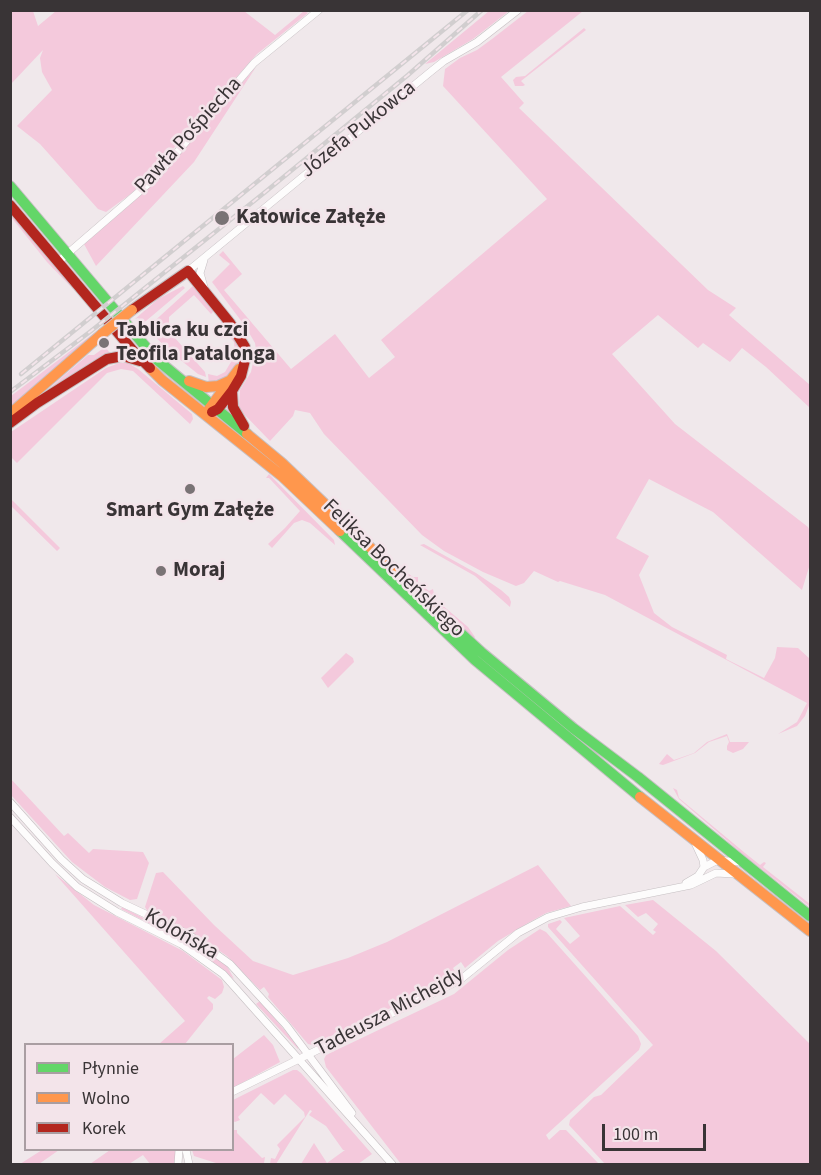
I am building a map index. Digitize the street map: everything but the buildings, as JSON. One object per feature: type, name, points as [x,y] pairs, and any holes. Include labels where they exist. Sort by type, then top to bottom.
[{"type":"main road","name":"Feliksa Bocheńskiego","points":[[10,186],[147,349],[176,376],[282,463],[465,639],[810,916]]},
{"type":"main road","name":"Feliksa Bocheńskiego","points":[[10,204],[144,363],[162,380],[257,455],[298,491],[475,660],[693,840],[810,931]]},
{"type":"main road","points":[[189,272],[242,340],[245,354],[241,375],[206,415]]},
{"type":"main road","name":"Józefa Pukowca","points":[[10,414],[132,310],[189,272]]},
{"type":"main road","points":[[10,423],[37,403],[107,359],[126,357],[144,363]]},
{"type":"main road","points":[[176,376],[206,387],[230,386]]},
{"type":"main road","points":[[230,386],[233,407],[249,434]]},
{"type":"street","name":"Pawła Pośpiecha","points":[[59,261],[155,178],[254,63],[320,10]]},
{"type":"street","name":"Józefa Pukowca","points":[[189,272],[444,61],[477,42],[518,10]]},
{"type":"street","points":[[205,258],[201,268],[201,278],[207,295]]},
{"type":"street","name":"Kolońska","points":[[10,802],[61,859],[83,879],[119,901],[188,934],[231,964],[262,997],[309,1055],[376,1147]]},
{"type":"street","name":"Kolońska","points":[[10,818],[77,886],[114,910],[181,944],[216,968],[235,986],[392,1164]]},
{"type":"street","points":[[711,836],[718,860],[712,874]]},
{"type":"street","points":[[693,840],[700,852],[704,867]]},
{"type":"street","points":[[718,860],[743,864]]},
{"type":"street","name":"Tadeusza Michejdy","points":[[678,886],[698,876],[704,867],[718,860]]},
{"type":"street","name":"Tadeusza Michejdy","points":[[234,1091],[460,980],[518,933],[548,917],[568,910],[697,883],[712,874],[722,872],[736,874]]},
{"type":"shaded area","points":[[10,11],[33,11],[38,26],[56,11],[244,11],[275,35],[304,11],[308,13],[257,54],[150,175],[132,193],[106,212],[98,209],[40,144],[17,126],[52,90],[42,72],[40,58],[43,50],[11,84]]},
{"type":"shaded area","points":[[489,11],[509,11],[473,39],[434,62],[425,64]]},
{"type":"shaded area","points":[[528,11],[583,11],[501,77],[524,103],[519,108],[708,290],[736,308],[729,315],[810,385],[810,408],[742,348],[730,362],[703,343],[698,348],[658,315],[612,354],[675,424],[808,527],[810,531],[810,564],[802,590],[713,512],[649,479],[616,538],[649,556],[639,575],[654,613],[672,627],[727,655],[726,659],[764,678],[775,658],[777,647],[798,648],[810,659],[810,703],[805,716],[797,726],[778,734],[797,722],[807,703],[605,595],[558,582],[534,571],[524,583],[516,586],[483,572],[444,551],[422,535],[324,434],[310,413],[295,410],[293,416],[270,441],[241,411],[239,406],[240,390],[251,372],[256,349],[245,326],[212,282],[230,264],[219,255],[223,251],[242,274],[224,290],[291,369],[335,334],[369,378],[395,357],[381,340],[547,199],[443,86],[445,69],[460,58],[477,50]]},
{"type":"shaded area","points":[[584,28],[586,30],[521,81],[525,85],[515,86],[513,80],[516,77],[525,76]]},
{"type":"shaded area","points":[[256,67],[194,162],[96,266],[84,244],[157,179]]},
{"type":"shaded area","points":[[10,210],[76,287],[73,289],[47,262],[11,217]]},
{"type":"shaded area","points":[[194,285],[215,310],[211,314],[194,295],[169,317],[169,328],[205,372],[206,377],[198,374],[168,350],[148,329]]},
{"type":"shaded area","points":[[183,286],[185,288],[146,321],[141,323],[138,318],[135,319],[158,299]]},
{"type":"shaded area","points":[[223,321],[236,339],[240,353],[238,363],[229,376],[209,384],[208,374],[217,376],[225,372],[235,355],[234,342],[218,324]]},
{"type":"shaded area","points":[[99,331],[11,409],[11,396]]},
{"type":"shaded area","points":[[105,347],[111,354],[39,397],[88,355],[94,355]]},
{"type":"shaded area","points":[[119,363],[128,363],[138,369],[192,414],[193,419],[190,424],[133,371],[121,369],[107,373],[17,463],[11,457],[11,432],[106,368]]},
{"type":"shaded area","points":[[269,474],[334,540],[335,545],[310,523],[302,520],[294,523],[272,548],[268,544],[300,511],[269,478],[266,478]]},
{"type":"shaded area","points":[[11,499],[60,548],[57,551],[11,506]]},
{"type":"shaded area","points":[[424,544],[501,590],[509,597],[510,607],[475,576],[420,545]]},
{"type":"shaded area","points":[[402,569],[413,577],[418,577],[418,582],[429,591],[433,589],[435,599],[468,627],[475,637],[474,638]]},
{"type":"shaded area","points":[[346,653],[353,658],[354,662],[328,688],[321,678]]},
{"type":"shaded area","points":[[727,734],[730,742],[749,742],[743,749],[733,753],[727,750],[729,742],[727,736],[709,742],[695,753],[663,765],[659,764],[667,754],[674,760],[694,753],[707,742]]},
{"type":"shaded area","points":[[10,778],[64,836],[68,833],[89,853],[93,849],[143,852],[149,863],[137,899],[130,900],[105,887],[72,862],[11,795]]},
{"type":"shaded area","points":[[673,788],[677,790],[679,798],[745,853],[760,865],[766,863],[763,867],[810,904],[810,907],[744,855],[679,799]]},
{"type":"shaded area","points":[[538,865],[571,906],[546,913],[528,923],[498,941],[465,968],[461,962],[453,968],[456,973],[461,970],[461,972],[448,981],[312,1045],[308,1044],[268,997],[269,994],[264,987],[260,990],[227,956],[199,937],[148,912],[145,907],[156,873],[163,872],[214,925],[253,961],[293,975],[348,958],[387,942]]},
{"type":"shaded area","points":[[55,874],[94,905],[183,951],[222,980],[224,987],[222,993],[215,999],[209,996],[207,998],[213,1004],[213,1009],[186,1043],[160,1043],[185,1021]]},
{"type":"shaded area","points":[[653,900],[716,951],[810,1044],[810,1164],[605,1164],[569,1125],[570,1120],[594,1097],[601,1095],[653,1045],[548,927],[548,924],[560,920],[562,922],[556,929],[570,944],[580,936],[564,918],[620,906],[653,935],[656,932],[653,930],[658,924],[646,913],[638,917],[625,905]]},
{"type":"shaded area","points":[[122,907],[202,948],[227,966],[234,979],[193,946],[121,909]]},
{"type":"shaded area","points":[[540,929],[546,932],[588,979],[638,1036],[641,1044],[639,1050],[546,1135],[549,1140],[560,1130],[566,1130],[599,1164],[401,1164],[326,1067],[324,1059],[326,1055],[454,994],[508,950]]},
{"type":"shaded area","points":[[260,1001],[298,1046],[298,1049],[256,1004]]},
{"type":"shaded area","points":[[264,1035],[273,1045],[280,1062],[234,1087],[234,1058]]},
{"type":"shaded area","points":[[297,1070],[372,1154],[358,1164],[301,1164],[314,1143],[327,1163],[345,1150],[326,1126],[309,1115],[312,1111],[310,1110],[276,1164],[270,1164],[271,1158],[275,1159],[280,1149],[277,1145],[305,1117],[304,1112],[285,1094],[274,1105],[261,1093],[238,1117],[240,1120],[235,1122],[234,1100]]},
{"type":"shaded area","points":[[234,1130],[237,1130],[237,1133],[262,1158],[265,1157],[264,1163],[267,1164],[219,1164],[194,1156],[192,1151],[234,1151]]},
{"type":"shaded area","points":[[40,1151],[58,1151],[39,1164],[20,1164]]},
{"type":"shaded area","points":[[109,1151],[175,1151],[174,1164],[150,1164],[143,1155],[129,1164],[90,1164]]},
{"type":"railway","points":[[21,374],[468,10]]},
{"type":"railway","points":[[10,392],[91,331],[264,193],[408,75],[482,10]]},
{"type":"traffic: fast","points":[[10,186],[156,359],[247,434]]},
{"type":"traffic: fast","points":[[340,531],[475,660],[640,797]]},
{"type":"traffic: fast","points":[[444,618],[481,652],[573,728],[638,777],[810,916]]},
{"type":"traffic: slow","points":[[102,334],[132,310]]},
{"type":"traffic: slow","points":[[10,414],[102,334]]},
{"type":"traffic: slow","points":[[150,368],[282,476],[340,531]]},
{"type":"traffic: slow","points":[[209,409],[239,369]]},
{"type":"traffic: slow","points":[[189,381],[206,387],[218,386],[229,381]]},
{"type":"traffic: slow","points":[[247,434],[282,463],[444,618]]},
{"type":"traffic: slow","points":[[640,797],[810,931]]},
{"type":"traffic: jam","points":[[10,205],[150,368]]},
{"type":"traffic: jam","points":[[132,310],[188,271],[230,323],[245,347],[245,360],[241,376],[232,391],[218,409],[212,412]]},
{"type":"traffic: jam","points":[[10,423],[37,403],[107,359],[123,356],[140,361]]},
{"type":"traffic: jam","points":[[232,391],[233,407],[244,426]]},
{"type":"place","name":"Katowice Załęże","points":[[222,218]]},
{"type":"place","name":"Tablica ku czci Teofila Patalonga","points":[[104,343]]},
{"type":"place","name":"Smart Gym Załęże","points":[[190,489]]},
{"type":"place","name":"Moraj","points":[[161,571]]}]
